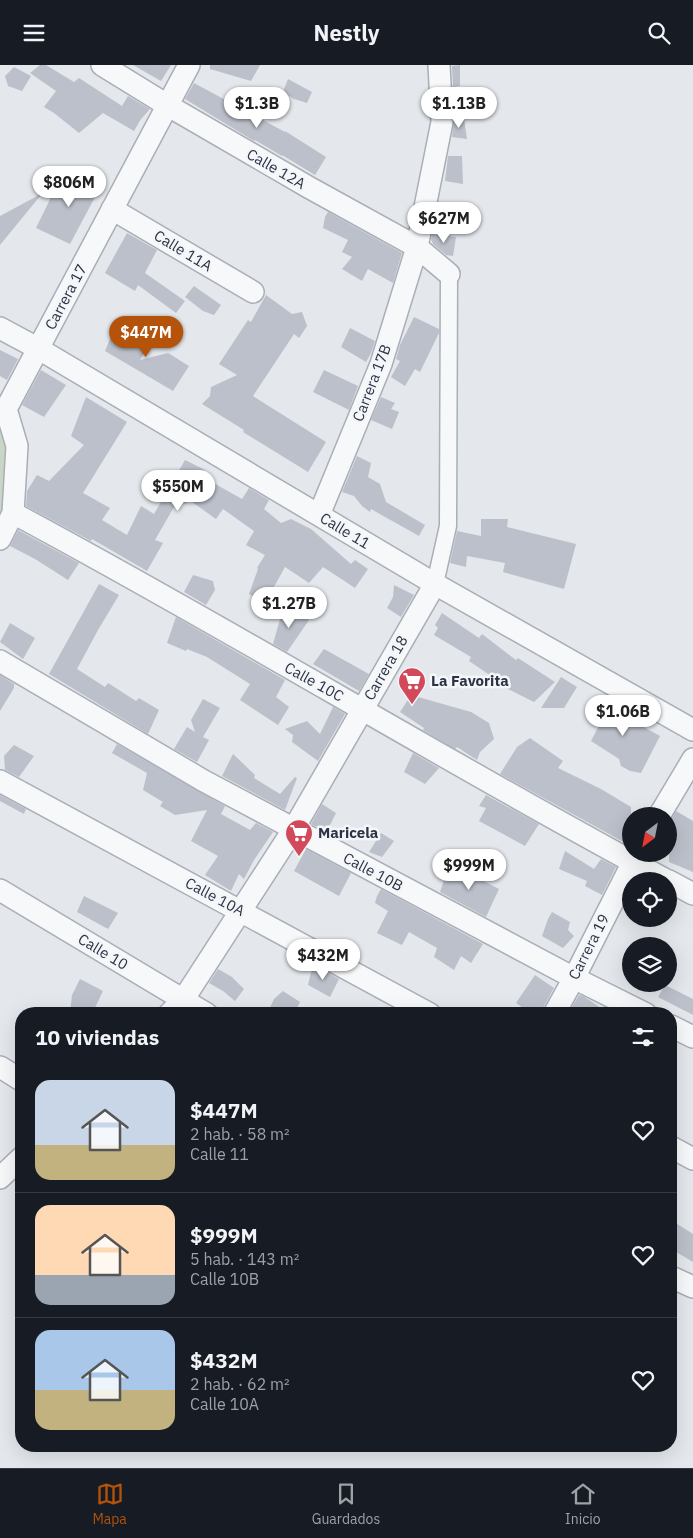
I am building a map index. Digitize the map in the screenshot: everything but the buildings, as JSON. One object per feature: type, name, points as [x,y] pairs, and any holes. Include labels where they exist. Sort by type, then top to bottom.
[{"type":"street","name":"Calle 12A","points":[[102,65],[310,188],[417,247],[449,274]]},
{"type":"street","name":"Carrera 17","points":[[0,539],[13,513],[18,446],[3,407],[39,349],[189,65]]},
{"type":"street","points":[[417,247],[442,122],[438,65]]},
{"type":"street","name":"Calle 11A","points":[[112,209],[253,292]]},
{"type":"street","name":"Carrera 17B","points":[[320,515],[381,364],[417,247]]},
{"type":"street","name":"Carrera 18","points":[[176,1007],[293,830],[435,584],[448,526],[449,274]]},
{"type":"street","name":"Calle 11","points":[[0,328],[39,349],[435,584],[693,730]]},
{"type":"street","name":"Calle 10C","points":[[13,513],[104,561],[362,709],[622,851]]},
{"type":"street","name":"Calle 10B","points":[[0,661],[204,781],[293,830],[632,1007]]},
{"type":"street","points":[[664,807],[693,759]]},
{"type":"street","name":"Calle 10A","points":[[0,781],[417,1007]]},
{"type":"street","name":"Carrera 19","points":[[558,1007],[632,863]]},
{"type":"street","name":"Calle 10C","points":[[642,863],[656,872]]},
{"type":"street","name":"Calle 10C","points":[[677,885],[693,894]]},
{"type":"street","name":"Calle 10","points":[[0,890],[176,1007]]},
{"type":"street","points":[[677,1029],[693,1037]]},
{"type":"street","points":[[0,1067],[15,1076]]},
{"type":"street","points":[[677,1150],[693,1159]]},
{"type":"street","points":[[0,1179],[15,1164]]},
{"type":"street","points":[[677,1280],[693,1287]]},
{"type":"green space","points":[[0,407],[14,446],[0,532]]},
{"type":"place","name":"La Favorita","points":[[412,705]]},
{"type":"place","name":"Maricela","points":[[299,857]]}]
